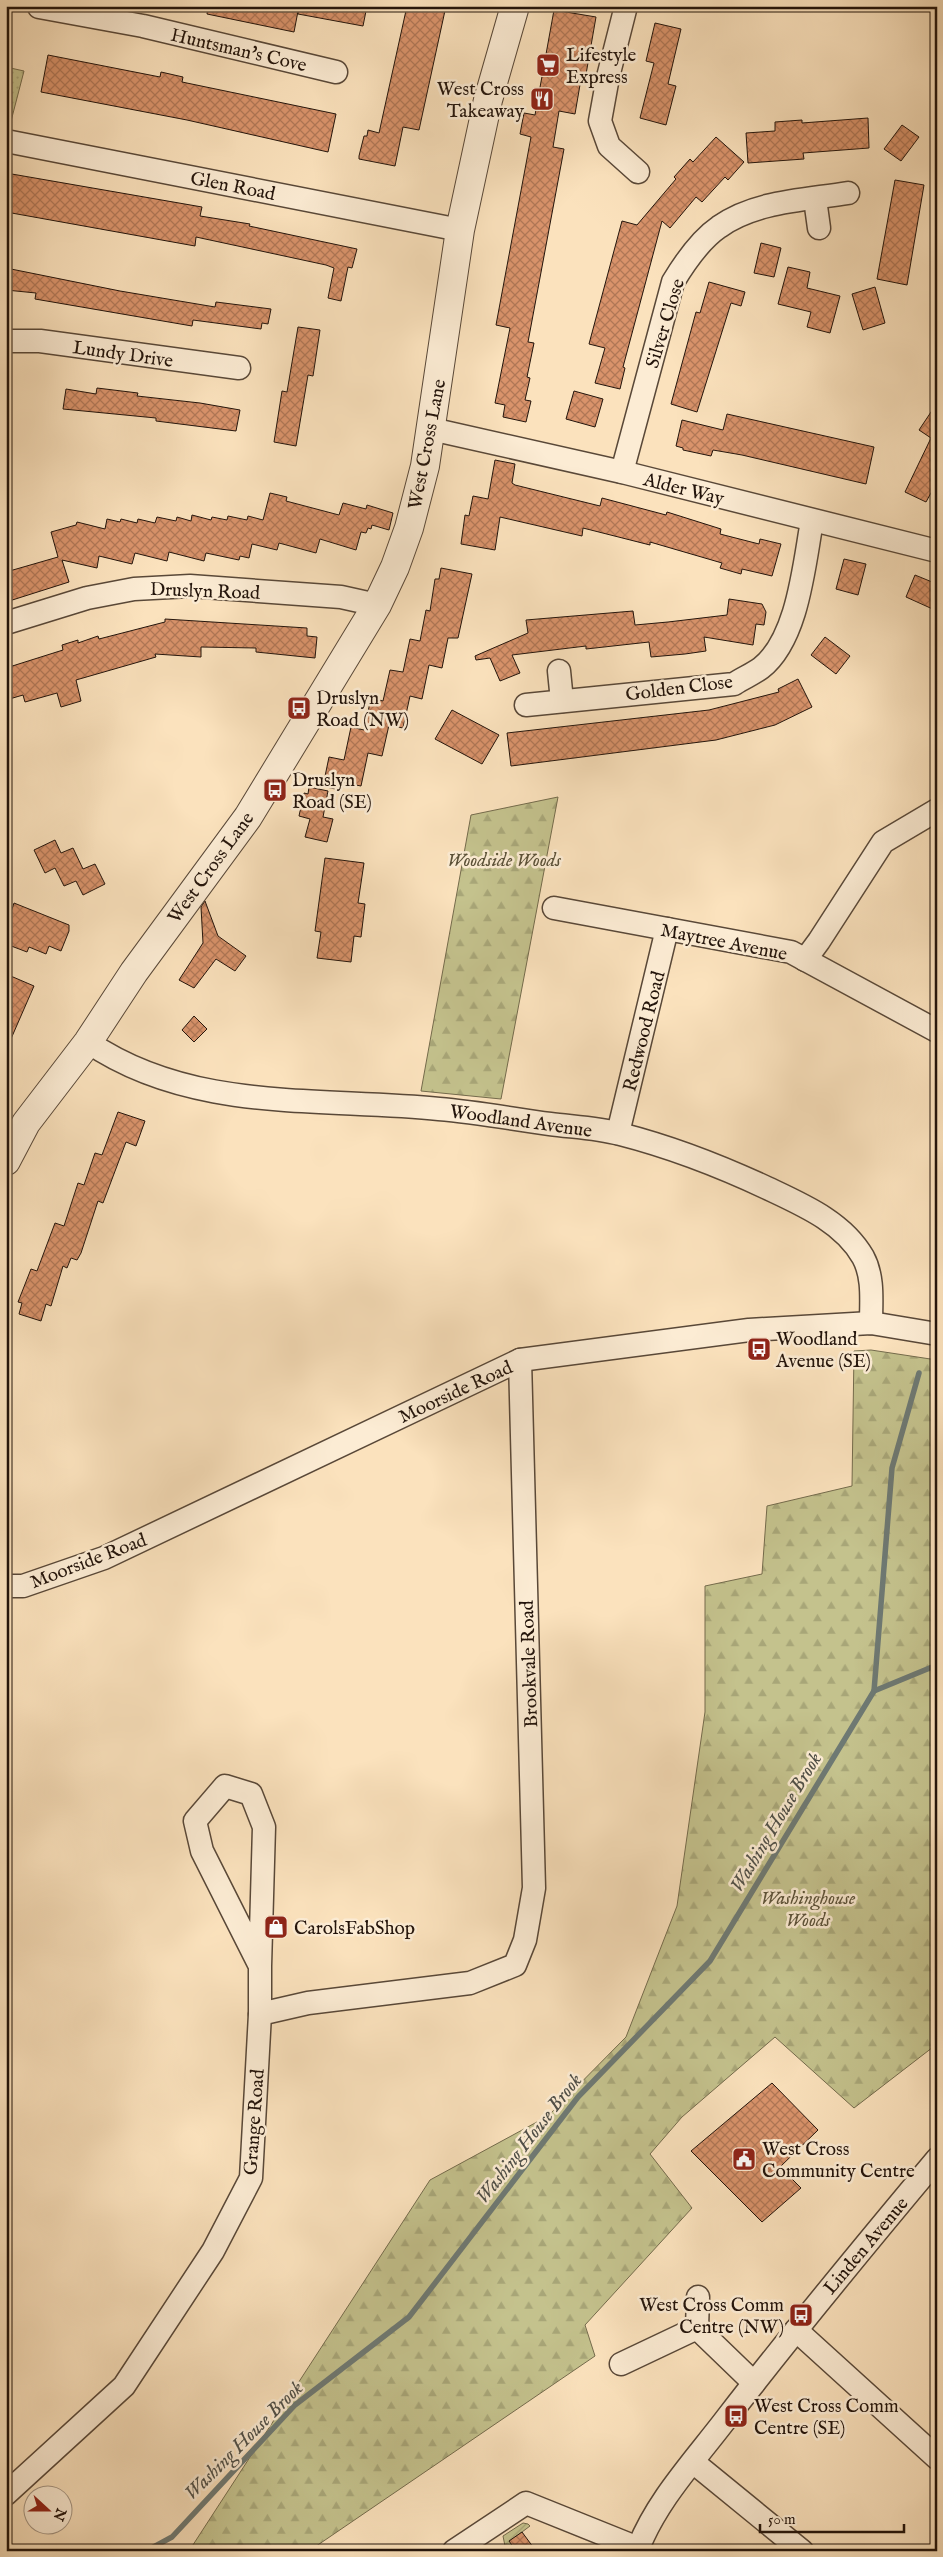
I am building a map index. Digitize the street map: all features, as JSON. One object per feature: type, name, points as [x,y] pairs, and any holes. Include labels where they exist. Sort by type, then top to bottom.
[{"type":"street","name":"West Cross Lane","points":[[6,1161],[26,1123],[88,1042],[134,972],[248,817],[377,605],[395,567],[409,528],[426,466],[460,230],[488,100],[516,6]]},
{"type":"street","points":[[626,6],[608,77],[600,121],[609,146],[638,172]]},
{"type":"street","name":"Huntsman's Cove","points":[[38,7],[145,16],[336,72]]},
{"type":"street","name":"Glen Road","points":[[6,140],[460,230]]},
{"type":"street","name":"Silver Close","points":[[622,472],[668,296],[673,282],[691,255],[717,228],[728,221],[788,201],[815,199],[848,193]]},
{"type":"street","points":[[815,199],[819,228]]},
{"type":"street","name":"Lundy Drive","points":[[6,341],[40,341],[239,368]]},
{"type":"street","name":"Alder Way","points":[[431,429],[622,472],[937,551]]},
{"type":"street","name":"Golden Close","points":[[526,705],[734,684],[762,667],[781,644],[795,609],[812,521]]},
{"type":"street","name":"Druslyn Road","points":[[6,623],[87,598],[134,589],[190,586],[341,597],[377,605]]},
{"type":"street","points":[[559,671],[562,701]]},
{"type":"street","points":[[805,960],[883,842],[937,810]]},
{"type":"street","name":"Maytree Avenue","points":[[554,908],[791,952],[937,1031]]},
{"type":"street","name":"Redwood Road","points":[[618,1133],[667,929]]},
{"type":"street","name":"Woodland Avenue","points":[[88,1042],[115,1061],[138,1071],[185,1086],[284,1101],[439,1109],[618,1133],[721,1166],[801,1205],[840,1228],[864,1258],[870,1276],[871,1323]]},
{"type":"street","name":"Moorside Road","points":[[6,1586],[23,1586],[104,1558],[520,1360],[749,1330],[871,1323],[937,1334]]},
{"type":"street","name":"Brookvale Road","points":[[260,2014],[308,2003],[470,1983],[516,1965],[525,1940],[534,1888],[520,1360]]},
{"type":"street","name":"Grange Road","points":[[6,2494],[124,2386],[213,2251],[252,2178],[260,2014],[264,1827],[251,1794],[225,1786],[195,1820],[202,1851],[260,1966]]},
{"type":"street","name":"Linden Avenue","points":[[638,2549],[654,2514],[754,2383],[937,2159]]},
{"type":"street","points":[[698,2297],[697,2328],[754,2383]]},
{"type":"street","points":[[621,2364],[697,2328]]},
{"type":"street","points":[[796,2330],[937,2458]]},
{"type":"street","points":[[694,2462],[802,2551]]},
{"type":"street","points":[[454,2551],[526,2503],[638,2549]]},
{"type":"green space","points":[[6,67],[24,71],[10,125],[6,124]]},
{"type":"green space","name":"Woodside Woods","points":[[558,797],[501,1099],[421,1091],[471,815]]},
{"type":"green space","name":"Washinghouse Woods","points":[[871,1350],[937,1360],[937,2044],[854,2108],[775,2037],[682,2117],[650,2154],[692,2208],[585,2325],[595,2356],[309,2551],[189,2551],[430,2180],[548,2116],[626,2037],[677,1906],[705,1712],[705,1586],[762,1574],[767,1506],[852,1486],[854,1351]]},
{"type":"green space","points":[[523,2523],[530,2526],[510,2541],[516,2551],[506,2551],[503,2536]]},
{"type":"building","points":[[208,6],[299,6],[294,32],[207,14]]},
{"type":"building","points":[[299,6],[367,6],[363,26],[298,14]]},
{"type":"building","points":[[407,6],[446,6],[419,130],[403,127],[395,166],[359,159],[359,156],[364,136],[367,136],[368,130],[379,133]]},
{"type":"building","points":[[554,10],[596,17],[585,80],[581,79],[575,114],[559,111],[553,147],[564,149],[528,342],[534,343],[527,377],[530,378],[525,400],[531,401],[526,422],[503,417],[505,405],[495,403],[510,328],[496,325],[531,137],[520,134],[524,113],[535,115]]},
{"type":"building","points":[[655,23],[681,29],[668,84],[676,86],[666,125],[640,118],[654,63],[646,61]]},
{"type":"building","points":[[48,55],[160,77],[161,72],[183,77],[182,82],[336,114],[328,152],[187,120],[41,92]]},
{"type":"building","points":[[868,118],[869,148],[803,153],[804,159],[748,163],[746,133],[775,131],[775,122],[802,120],[802,123]]},
{"type":"building","points":[[902,125],[919,137],[901,161],[884,149]]},
{"type":"building","points":[[716,137],[744,162],[728,180],[725,177],[702,202],[696,197],[670,228],[662,221],[623,367],[625,368],[620,389],[595,383],[605,348],[589,344],[622,221],[637,225],[676,179],[674,177],[690,159],[693,162]]},
{"type":"building","points":[[6,173],[202,207],[200,216],[250,224],[249,226],[357,249],[352,268],[348,267],[341,301],[328,298],[334,268],[326,265],[196,237],[195,246],[6,212]]},
{"type":"building","points":[[895,180],[924,185],[907,285],[877,279]]},
{"type":"building","points":[[761,243],[781,248],[774,277],[754,273]]},
{"type":"building","points":[[788,267],[810,272],[807,288],[840,296],[830,333],[807,327],[811,312],[778,304]]},
{"type":"building","points":[[6,268],[120,291],[215,307],[216,302],[271,309],[268,324],[262,323],[261,329],[193,320],[192,326],[35,299],[36,293],[6,290]]},
{"type":"building","points":[[709,282],[745,292],[741,306],[731,303],[697,412],[671,404],[696,312],[700,313]]},
{"type":"building","points":[[875,287],[885,323],[863,330],[852,294]]},
{"type":"building","points":[[298,327],[320,330],[313,376],[308,375],[296,446],[274,442],[282,391],[287,392]]},
{"type":"building","points":[[97,388],[138,393],[137,396],[200,403],[240,410],[236,431],[156,421],[156,418],[63,409],[66,389],[96,394]]},
{"type":"building","points":[[574,391],[603,399],[595,427],[566,419]]},
{"type":"building","points":[[937,403],[937,482],[926,502],[905,492],[931,438],[919,430]]},
{"type":"building","points":[[727,414],[874,447],[866,484],[742,455],[713,450],[711,456],[683,450],[683,448],[676,446],[682,420],[723,430]]},
{"type":"building","points":[[495,460],[515,464],[512,483],[515,485],[600,506],[602,498],[666,515],[667,512],[721,529],[720,534],[759,544],[760,539],[781,544],[772,576],[742,569],[741,574],[720,568],[722,563],[650,542],[650,545],[583,528],[582,536],[500,517],[495,550],[461,544],[465,515],[469,516],[473,496],[488,499]]},
{"type":"building","points":[[270,493],[287,497],[286,501],[339,515],[343,503],[366,509],[367,505],[393,513],[389,530],[372,525],[371,529],[368,528],[366,533],[361,532],[356,550],[320,539],[316,553],[279,543],[277,550],[252,544],[249,558],[240,556],[239,560],[206,553],[204,561],[169,552],[167,561],[135,553],[132,564],[99,556],[97,568],[62,560],[69,582],[6,602],[6,572],[58,557],[51,532],[76,525],[77,522],[105,529],[107,519],[120,522],[121,519],[137,523],[138,519],[155,523],[157,517],[176,521],[177,517],[191,521],[192,515],[211,520],[212,517],[227,520],[228,516],[247,520],[248,516],[263,520]]},
{"type":"building","points":[[844,559],[866,564],[858,595],[836,589]]},
{"type":"building","points":[[441,568],[472,574],[458,638],[448,638],[442,668],[429,665],[422,699],[410,696],[403,728],[389,725],[382,756],[368,753],[361,786],[341,782],[339,790],[323,786],[329,757],[344,760],[351,727],[364,730],[371,698],[383,701],[390,670],[403,672],[410,639],[420,641],[426,610],[430,611],[435,579],[439,579]]},
{"type":"building","points":[[915,575],[937,584],[937,611],[906,597]]},
{"type":"building","points":[[729,599],[762,604],[766,612],[764,625],[756,624],[753,645],[704,637],[706,651],[685,654],[651,657],[649,642],[586,649],[586,646],[512,655],[520,673],[500,681],[490,658],[476,660],[475,656],[528,633],[526,620],[633,611],[635,625],[668,622],[727,615]]},
{"type":"building","points":[[165,619],[307,628],[307,636],[317,637],[315,658],[256,652],[256,648],[201,647],[201,657],[155,654],[156,657],[76,680],[81,701],[61,707],[57,693],[25,702],[23,695],[6,700],[6,668],[63,650],[62,645],[78,640],[78,643],[98,636],[99,639],[165,622]]},
{"type":"building","points":[[825,637],[850,656],[836,674],[811,655]]},
{"type":"building","points":[[798,679],[812,707],[775,725],[716,740],[511,766],[507,733],[709,710],[779,692],[778,689]]},
{"type":"building","points":[[452,710],[499,735],[482,764],[435,739]]},
{"type":"building","points":[[309,787],[328,791],[323,817],[333,819],[327,842],[305,837],[310,819],[299,816],[304,793],[308,794]]},
{"type":"building","points":[[55,840],[61,853],[73,848],[83,869],[95,864],[105,884],[83,895],[76,881],[64,886],[55,868],[45,873],[34,850]]},
{"type":"building","points":[[325,858],[364,863],[358,903],[365,904],[361,937],[354,936],[351,962],[317,958],[321,932],[315,931]]},
{"type":"building","points":[[205,901],[218,936],[246,956],[235,971],[216,959],[194,988],[179,980],[203,943],[201,907]]},
{"type":"building","points":[[14,903],[69,925],[69,931],[61,951],[49,946],[46,954],[29,947],[27,952],[6,944],[6,910],[11,912]]},
{"type":"building","points":[[6,974],[34,986],[7,1048],[6,1047]]},
{"type":"building","points":[[194,1016],[207,1029],[194,1042],[182,1030]]},
{"type":"building","points":[[118,1112],[145,1121],[136,1146],[126,1142],[103,1203],[98,1201],[81,1253],[77,1260],[71,1258],[67,1268],[63,1266],[51,1306],[46,1304],[41,1321],[19,1314],[22,1303],[18,1302],[31,1269],[37,1271],[55,1223],[64,1226],[78,1183],[84,1185],[95,1153],[102,1155]]},
{"type":"building","name":"West Cross Community Centre","points":[[772,2083],[818,2130],[780,2167],[801,2188],[762,2222],[691,2151]]},
{"type":"building","points":[[522,2532],[536,2551],[516,2551],[509,2541]]},
{"type":"waterway","name":"Washing House Brook","points":[[146,2551],[172,2537],[295,2405],[409,2317],[578,2097],[710,1961],[874,1691],[892,1468],[919,1373]]},
{"type":"waterway","name":"Washing House Brook","points":[[874,1691],[937,1665]]},
{"type":"place","name":"Lifestyle Express","points":[[548,65]]},
{"type":"place","name":"West Cross Takeaway","points":[[542,99]]},
{"type":"place","name":"Druslyn Road (NW)","points":[[299,708]]},
{"type":"place","name":"Druslyn Road (SE)","points":[[275,790]]},
{"type":"place","name":"Woodland Avenue (SE)","points":[[759,1349]]},
{"type":"place","name":"CarolsFabShop","points":[[276,1927]]},
{"type":"place","name":"West Cross Community Centre","points":[[744,2159]]},
{"type":"place","name":"West Cross Comm Centre (NW)","points":[[801,2315]]},
{"type":"place","name":"West Cross Comm Centre (SE)","points":[[736,2416]]}]
